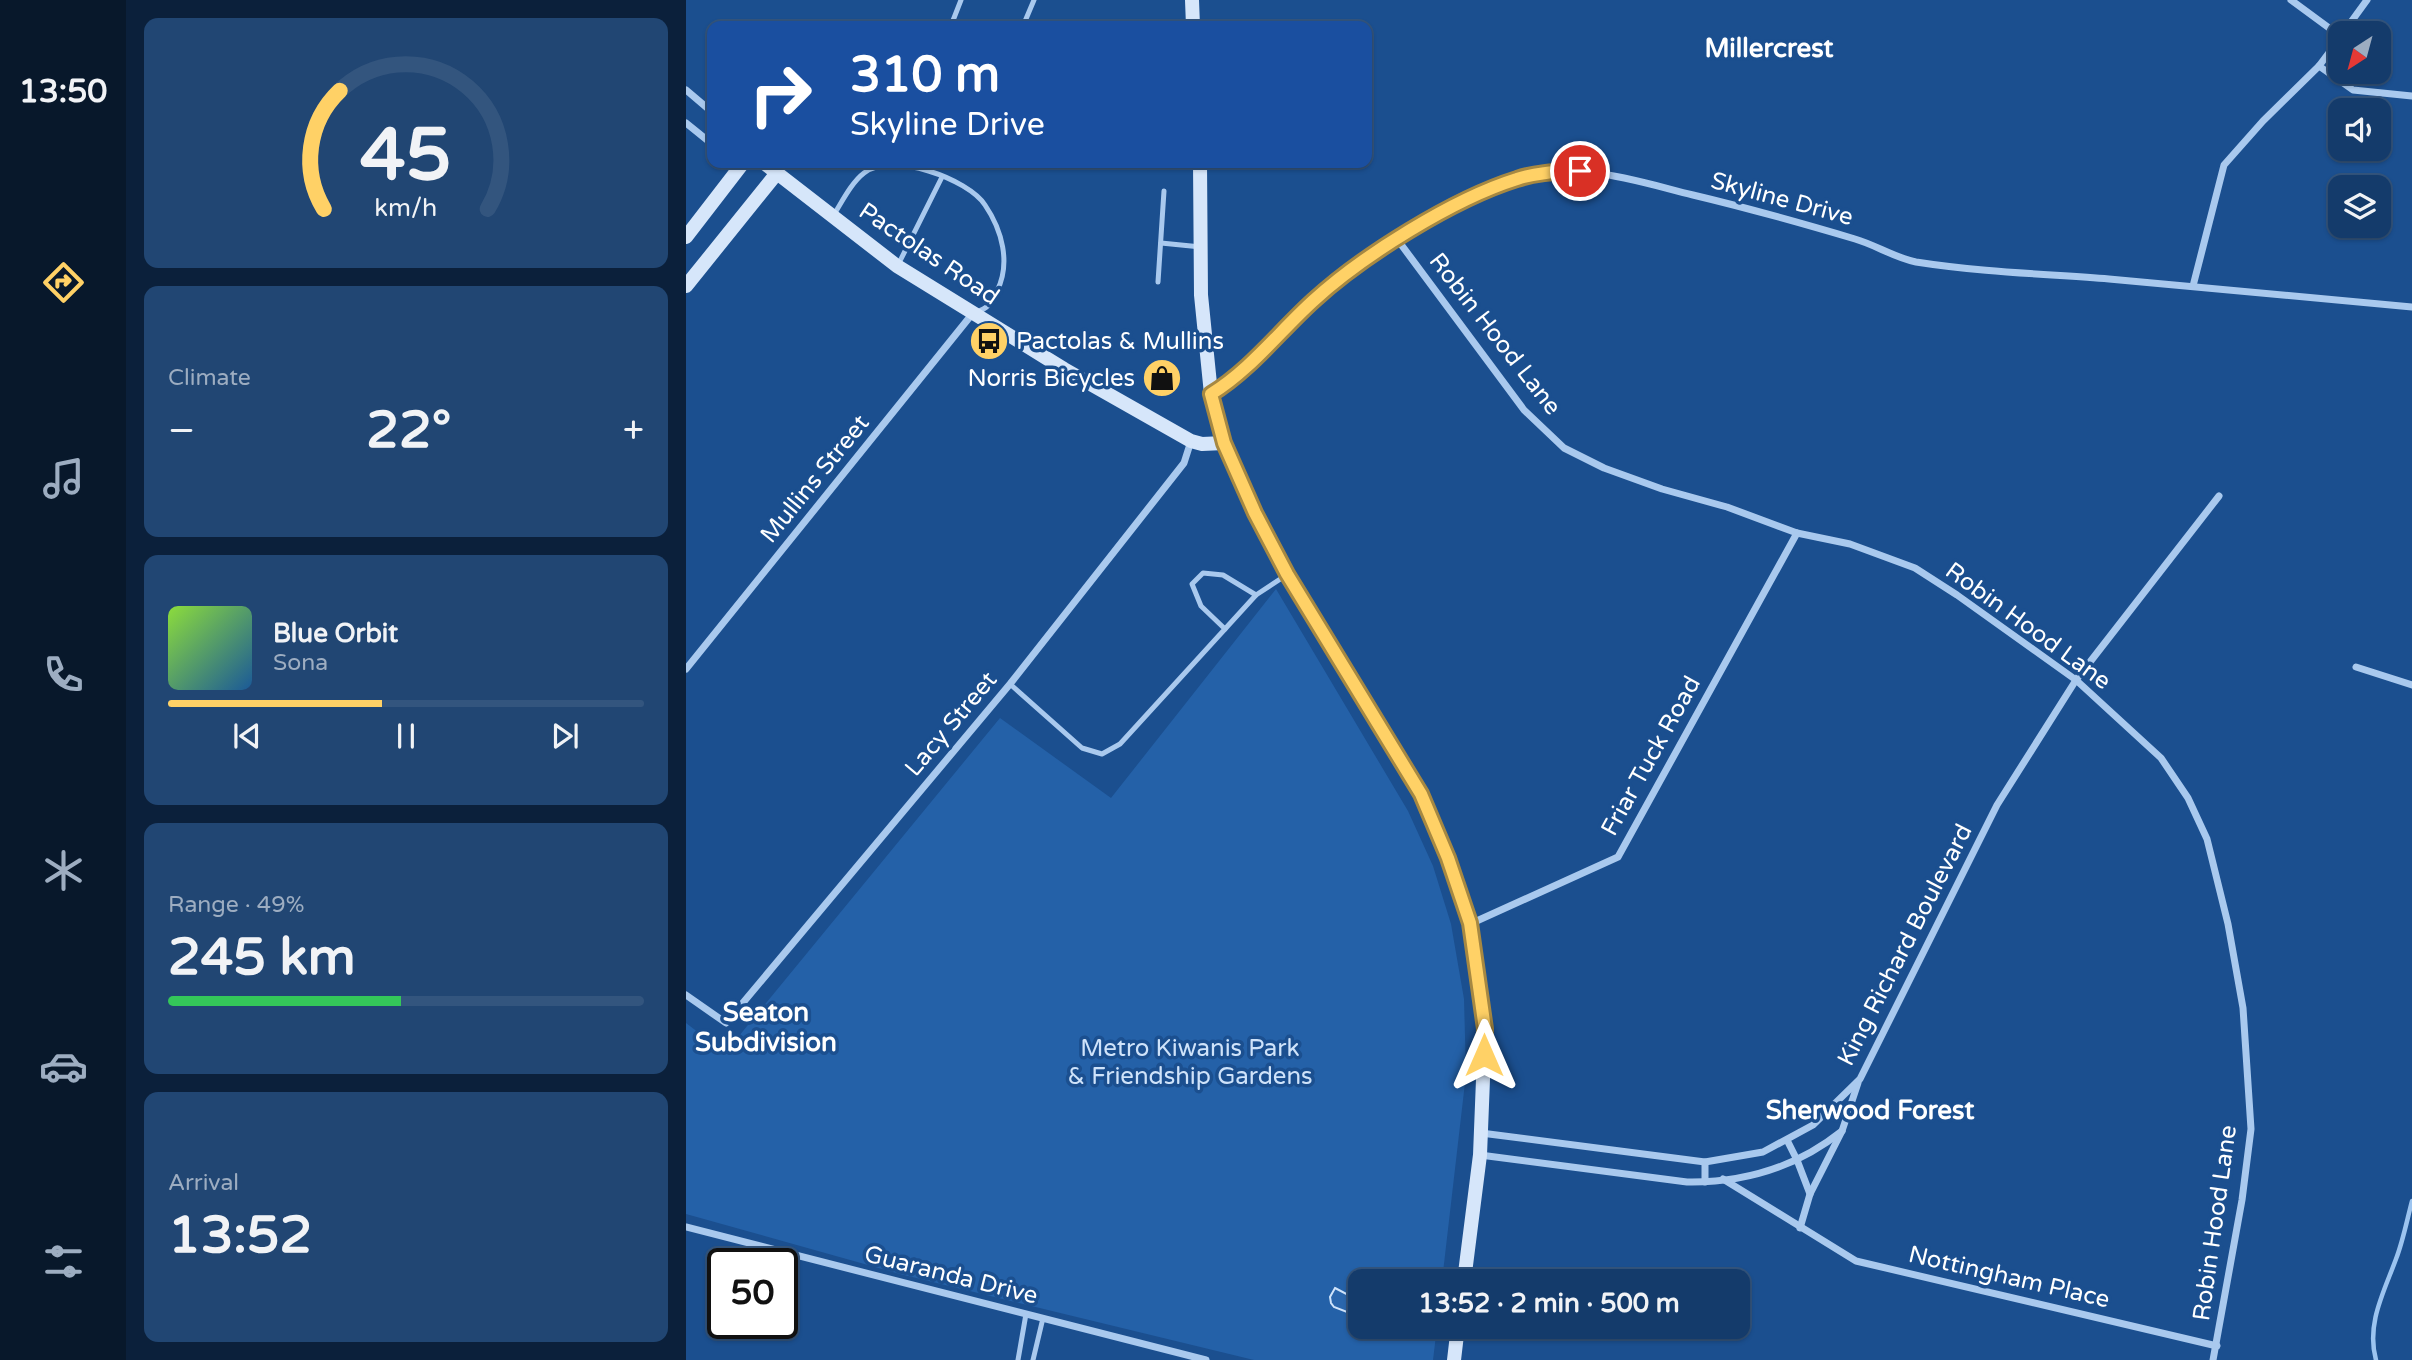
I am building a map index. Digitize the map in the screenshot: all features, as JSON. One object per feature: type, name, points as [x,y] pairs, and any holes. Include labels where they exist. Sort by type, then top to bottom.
[{"type":"main road","points":[[1192,0],[1193,21]]},
{"type":"main road","points":[[686,236],[739,168]]},
{"type":"main road","name":"Pactolas Road","points":[[770,168],[897,266],[1063,369],[1191,441],[1202,444],[1224,443]]},
{"type":"main road","points":[[1200,168],[1201,295],[1211,394],[1224,443],[1255,513],[1287,574],[1421,794],[1448,858],[1470,923],[1485,1029],[1480,1155],[1466,1269]]},
{"type":"main road","points":[[686,286],[777,173]]},
{"type":"main road","points":[[1454,1360],[1456,1339]]},
{"type":"street","points":[[2291,0],[2328,27]]},
{"type":"street","points":[[2352,21],[2367,0]]},
{"type":"street","points":[[2193,286],[2224,165],[2328,54]]},
{"type":"street","points":[[2319,66],[2353,90],[2412,96]]},
{"type":"street","points":[[686,90],[707,108]]},
{"type":"street","points":[[686,123],[707,140]]},
{"type":"street","name":"Skyline Drive","points":[[1211,394],[1229,383],[1314,300],[1397,239],[1470,198],[1518,178],[1547,173],[1580,171],[1612,175],[1746,208],[1860,241],[1912,261],[2000,272],[2193,286],[2412,307]]},
{"type":"street","name":"Robin Hood Lane","points":[[1397,239],[1524,410],[1564,448],[1604,468],[1662,489],[1727,507],[1797,533],[1850,544],[1915,568],[2076,680],[2161,758],[2188,798],[2207,839],[2228,924],[2243,1008],[2251,1129],[2242,1200],[2213,1360]]},
{"type":"street","name":"Mullins Street","points":[[686,668],[973,313]]},
{"type":"street","name":"Lacy Street","points":[[686,995],[726,1023],[1010,684],[1184,463],[1191,441]]},
{"type":"street","name":"King Richard Boulevard","points":[[1481,1133],[1705,1162],[1763,1152],[1813,1125],[1860,1079],[1997,805],[2076,680],[2219,496]]},
{"type":"street","name":"Friar Tuck Road","points":[[1470,923],[1618,857],[1797,533]]},
{"type":"street","points":[[2356,667],[2412,685]]},
{"type":"street","points":[[1800,1228],[1810,1194],[1842,1131],[1860,1079]]},
{"type":"street","points":[[1480,1155],[1687,1182],[1705,1182],[1754,1175],[1797,1160],[1819,1149],[1842,1131]]},
{"type":"street","points":[[1787,1140],[1810,1194]]},
{"type":"street","points":[[1705,1162],[1705,1182]]},
{"type":"street","name":"Nottingham Place","points":[[1723,1179],[1856,1261],[2217,1346]]},
{"type":"street","name":"Guaranda Drive","points":[[686,1227],[1206,1360]]},
{"type":"lane","points":[[952,21],[961,0]]},
{"type":"lane","points":[[1025,21],[1034,0]]},
{"type":"lane","points":[[833,216],[854,185],[864,173],[873,168]]},
{"type":"lane","points":[[919,168],[968,188],[985,204],[997,228],[1004,254],[1004,277],[985,310],[973,313]]},
{"type":"lane","points":[[897,266],[942,177]]},
{"type":"lane","points":[[1158,282],[1164,191]]},
{"type":"lane","points":[[1161,243],[1200,247]]},
{"type":"lane","points":[[1225,629],[1200,606],[1192,584],[1203,573],[1223,575],[1256,596]]},
{"type":"lane","points":[[1010,684],[1082,748],[1102,754],[1120,744],[1256,596],[1287,574]]},
{"type":"lane","points":[[1018,1360],[1026,1314]]},
{"type":"lane","points":[[1033,1360],[1043,1318]]},
{"type":"green space","name":"Metro Kiwanis Park & Friendship Gardens","points":[[1276,589],[1408,811],[1433,866],[1451,924],[1464,999],[1466,1074],[1443,1269],[1348,1269],[1348,1339],[1436,1339],[1433,1360],[1254,1360],[900,1274],[686,1214],[686,1023],[725,1053],[1000,718],[1111,798]]},
{"type":"building","points":[[1335,1288],[1348,1295],[1348,1312],[1334,1307],[1330,1297]]},
{"type":"waterway","points":[[2376,1360],[2373,1347],[2375,1321],[2401,1245],[2412,1201]]},
{"type":"place","name":"Pactolas & Mullins","points":[[989,341]]},
{"type":"place","name":"Norris Bicycles","points":[[1162,378]]},
{"type":"district","name":"Millercrest","points":[[1769,48]]},
{"type":"district","name":"Seaton Subdivision","points":[[766,1027]]},
{"type":"district","name":"Sherwood Forest","points":[[1870,1110]]},
{"type":"route","points":[[1484,1055],[1485,1029],[1470,923],[1448,858],[1421,794],[1287,574],[1255,513],[1224,443],[1211,394],[1229,383],[1314,300],[1397,239],[1470,198],[1518,178],[1580,171]]}]
